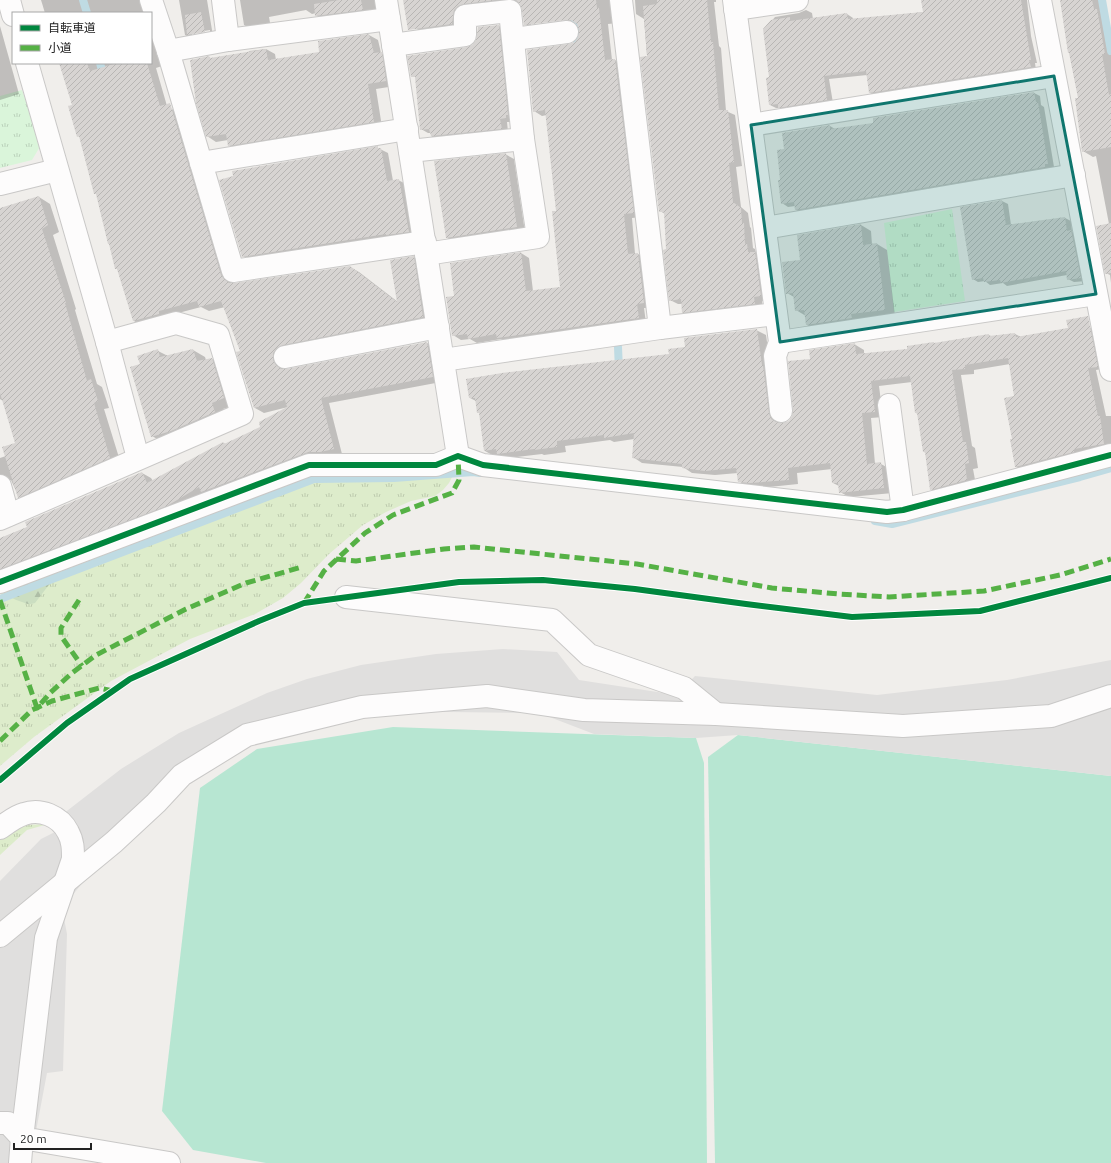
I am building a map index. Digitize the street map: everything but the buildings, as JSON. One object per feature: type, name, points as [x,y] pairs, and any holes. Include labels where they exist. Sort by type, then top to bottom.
[{"type":"street","points":[[9,0],[12,12]]},
{"type":"street","points":[[152,0],[233,271],[425,248],[538,237],[523,139],[510,11],[465,16],[465,35],[393,45]]},
{"type":"street","points":[[223,0],[228,40]]},
{"type":"street","points":[[621,0],[660,328]]},
{"type":"street","points":[[781,411],[775,356],[780,342],[735,4],[797,0]]},
{"type":"street","points":[[1040,0],[1111,370]]},
{"type":"street","points":[[168,51],[388,9],[458,456]]},
{"type":"street","points":[[514,39],[567,32]]},
{"type":"street","points":[[27,64],[107,342],[138,458]]},
{"type":"street","points":[[751,125],[1054,76]]},
{"type":"street","points":[[201,163],[407,129]]},
{"type":"street","points":[[410,151],[523,139]]},
{"type":"street","points":[[0,184],[57,170]]},
{"type":"street","points":[[765,228],[1074,175]]},
{"type":"street","points":[[780,342],[1096,294]]},
{"type":"street","points":[[443,360],[660,328],[776,314]]},
{"type":"street","points":[[0,486],[4,517],[242,414],[218,335],[176,323],[107,342]]},
{"type":"street","points":[[285,357],[438,327]]},
{"type":"street","points":[[889,406],[903,510]]},
{"type":"street","points":[[0,582],[309,466],[436,465],[458,456],[484,464],[887,512],[903,510],[1111,455]]},
{"type":"street","points":[[346,597],[552,620],[589,655],[684,688],[716,714]]},
{"type":"street","points":[[0,936],[114,842],[156,803],[182,775],[247,735],[362,707],[487,696],[584,710],[716,714],[902,726],[1050,716],[1111,696]]},
{"type":"street","points":[[0,828],[23,814],[40,811],[56,818],[68,831],[73,846],[73,859],[46,938],[20,1163]]},
{"type":"street","points":[[0,1123],[8,1123],[22,1138],[170,1163]]},
{"type":"highlighted area","points":[[1054,76],[1096,294],[780,342],[751,125]]},
{"type":"green space","points":[[22,90],[41,145],[32,160],[0,168],[0,96]]},
{"type":"green space","points":[[952,209],[965,301],[894,312],[884,223]]},
{"type":"green space","points":[[451,470],[452,477],[443,490],[435,496],[411,501],[386,512],[363,525],[329,554],[301,583],[283,598],[255,614],[190,639],[111,681],[34,737],[0,766],[0,596],[2,592],[311,472]]},
{"type":"green space","points":[[56,567],[58,573],[35,603],[25,603],[10,596],[6,584]]},
{"type":"green space","points":[[393,727],[696,738],[704,763],[707,1163],[266,1163],[193,1150],[162,1111],[200,788],[257,749]]},
{"type":"green space","points":[[738,735],[1111,776],[1111,1163],[715,1163],[708,757]]},
{"type":"green space","points":[[48,824],[27,830],[0,855],[0,840],[24,825]]},
{"type":"shaded area","points":[[503,649],[557,652],[579,680],[677,695],[695,676],[877,695],[1007,680],[1111,660],[1111,776],[738,735],[696,738],[594,734],[539,713],[368,711],[239,744],[162,804],[139,834],[89,875],[62,908],[67,934],[63,1071],[47,1073],[30,1163],[0,1163],[0,881],[41,839],[55,832],[63,814],[121,769],[179,733],[267,693],[307,679],[361,665],[436,654]]},
{"type":"waterway","points":[[83,0],[87,12]]},
{"type":"waterway","points":[[573,0],[578,49]]},
{"type":"waterway","points":[[1102,0],[1111,51]]},
{"type":"waterway","points":[[100,64],[104,78]]},
{"type":"waterway","points":[[618,347],[619,370]]},
{"type":"waterway","points":[[875,521],[892,524],[1111,468]]},
{"type":"waterway","points":[[0,599],[314,479],[394,478],[473,472],[480,473]]},
{"type":"marked path","points":[[304,603],[324,571],[365,533],[393,515],[452,493],[459,480],[458,456]]},
{"type":"marked path","points":[[336,559],[356,561],[444,549],[474,547],[637,564],[772,588],[889,597],[984,591],[1060,575],[1111,559]]},
{"type":"marked path","points":[[0,600],[37,708],[50,693],[72,673],[96,655],[186,609],[246,583],[302,567]]},
{"type":"marked path","points":[[79,600],[61,628],[61,636],[82,666]]},
{"type":"marked path","points":[[0,741],[32,710],[52,701],[99,688],[113,691]]},
{"type":"cycle path","points":[[0,582],[309,465],[436,465],[458,456],[483,465],[887,512],[903,510],[1111,455]]},
{"type":"cycle path","points":[[0,780],[67,723],[130,679],[259,621],[304,603],[459,582],[543,580],[635,589],[852,617],[980,611],[1111,578]]}]
